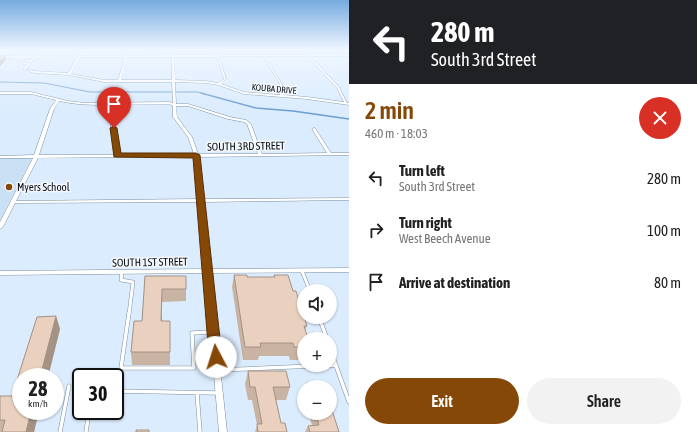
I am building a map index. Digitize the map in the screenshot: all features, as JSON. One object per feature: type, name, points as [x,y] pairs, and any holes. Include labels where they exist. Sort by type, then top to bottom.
[{"type":"street","name":"KOUBA DRIVE","points":[[26,70],[29,72],[69,74],[94,80],[190,81],[219,84],[244,93],[348,104]]},
{"type":"street","points":[[69,74],[71,70]]},
{"type":"street","points":[[119,81],[122,70]]},
{"type":"street","points":[[173,70],[175,117],[190,137],[196,155],[223,432]]},
{"type":"street","points":[[219,84],[225,79],[222,70]]},
{"type":"street","points":[[272,70],[282,86],[282,96]]},
{"type":"street","points":[[321,70],[338,88],[348,104]]},
{"type":"street","points":[[0,98],[2,93],[31,93],[58,100],[85,104],[169,103],[174,105],[188,105],[229,118],[244,121],[249,124],[260,154]]},
{"type":"street","points":[[0,227],[36,157],[52,109],[58,100]]},
{"type":"street","points":[[114,104],[111,116],[116,141],[117,156]]},
{"type":"street","points":[[314,129],[330,154]]},
{"type":"street","name":"SOUTH 3RD STREET","points":[[0,157],[349,154]]},
{"type":"street","points":[[13,202],[349,199]]},
{"type":"street","name":"SOUTH 1ST STREET","points":[[0,273],[349,270]]},
{"type":"lane","points":[[302,270],[307,284]]},
{"type":"lane","points":[[122,272],[121,280],[133,282],[121,368],[194,368],[192,333],[214,332]]},
{"type":"lane","points":[[217,370],[297,367]]},
{"type":"lane","points":[[337,368],[349,402]]},
{"type":"lane","points":[[60,432],[69,386]]},
{"type":"lane","points":[[124,391],[219,393]]},
{"type":"lane","points":[[197,393],[200,432]]},
{"type":"lane","points":[[86,432],[88,420]]},
{"type":"shaded area","name":"Myers School","points":[[0,158],[26,158],[31,160],[0,220]]},
{"type":"building","points":[[234,275],[247,275],[247,277],[275,277],[274,275],[288,275],[293,291],[296,291],[297,294],[297,324],[306,324],[307,326],[304,326],[306,332],[297,332],[297,347],[294,347],[293,343],[260,343],[261,347],[245,347]]},
{"type":"building","points":[[145,276],[186,276],[186,289],[162,289],[161,321],[170,321],[170,352],[131,352],[134,321],[142,321]]},
{"type":"building","points":[[56,316],[42,368],[21,368],[37,317]]},
{"type":"building","points":[[248,371],[286,371],[290,387],[273,387],[281,423],[285,423],[287,432],[258,432],[257,424],[262,424],[255,387],[250,387]]},
{"type":"building","points":[[0,396],[12,396],[12,420],[29,420],[26,432],[2,432],[5,420],[0,420]]},
{"type":"building","points":[[317,420],[335,420],[339,432],[310,432],[308,426],[319,425]]},
{"type":"building","points":[[136,430],[149,430],[149,432],[136,432]]},
{"type":"waterway","points":[[0,82],[44,83],[90,92],[201,93]]},
{"type":"waterway","points":[[201,93],[205,94]]},
{"type":"waterway","points":[[201,93],[256,108],[293,111],[349,119]]},
{"type":"place","name":"Myers School","points":[[9,187]]},
{"type":"route","points":[[114,128],[117,156],[196,155],[216,357]]}]
